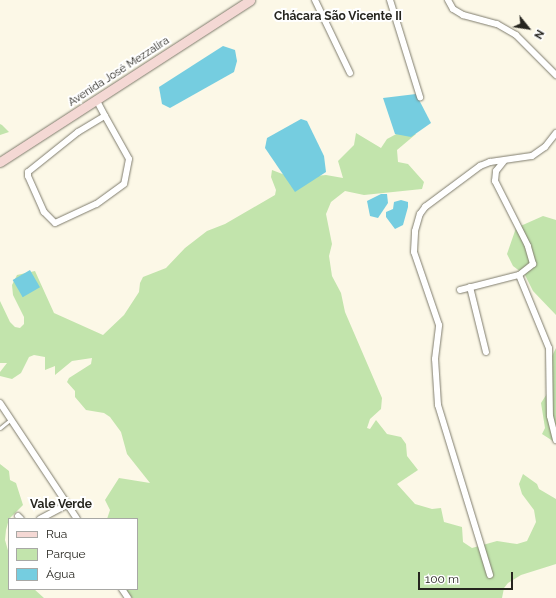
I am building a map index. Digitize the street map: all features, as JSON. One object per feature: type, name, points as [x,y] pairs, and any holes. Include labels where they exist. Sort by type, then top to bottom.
[{"type":"main road","name":"Avenida José Mezzalira","points":[[0,162],[97,101],[250,0]]},
{"type":"street","points":[[315,0],[350,73]]},
{"type":"street","points":[[390,0],[420,98]]},
{"type":"street","points":[[448,0],[453,9],[463,15],[497,24],[516,35],[556,75]]},
{"type":"street","points":[[97,101],[129,159],[124,184],[96,204],[55,223],[44,212],[28,176],[28,172],[78,132],[105,116]]},
{"type":"street","points":[[490,575],[438,405],[435,359],[439,326],[419,270],[413,244],[417,221],[425,207],[480,166],[490,162],[504,161],[538,153],[556,133]]},
{"type":"street","points":[[460,290],[519,275],[530,267],[533,260],[495,181],[496,171],[504,161]]},
{"type":"street","points":[[519,275],[550,348],[550,416],[556,440]]},
{"type":"street","points":[[470,287],[486,352]]},
{"type":"street","points":[[0,403],[76,518]]},
{"type":"street","points":[[42,518],[68,504]]},
{"type":"lane","points":[[0,428],[11,419]]},
{"type":"green space","points":[[0,124],[2,125],[9,132],[0,135]]},
{"type":"green space","points":[[402,131],[416,134],[397,150],[398,162],[408,164],[424,182],[422,189],[364,195],[345,191],[331,202],[326,214],[332,244],[329,256],[332,276],[341,293],[345,312],[382,398],[381,409],[370,419],[367,428],[370,429],[376,420],[387,434],[401,437],[406,444],[407,456],[418,470],[397,484],[415,504],[432,509],[441,508],[444,522],[462,527],[463,542],[472,548],[497,541],[517,544],[527,541],[536,522],[534,510],[522,494],[519,484],[523,474],[537,484],[539,489],[556,499],[556,564],[521,575],[508,583],[504,588],[502,598],[126,598],[121,590],[138,590],[138,518],[107,518],[110,510],[105,500],[119,478],[150,483],[127,454],[121,432],[110,417],[104,413],[86,410],[75,397],[75,391],[67,382],[69,378],[91,364],[92,358],[72,361],[55,375],[55,366],[45,370],[45,357],[34,355],[29,357],[21,373],[12,379],[0,376],[0,372],[7,363],[0,363],[0,301],[10,322],[15,327],[20,328],[24,324],[24,317],[13,295],[12,285],[17,275],[35,271],[54,313],[103,335],[124,315],[139,292],[140,283],[143,277],[166,268],[185,248],[207,231],[225,224],[275,195],[276,190],[271,177],[272,170],[293,178],[326,175],[343,178],[338,161],[354,145],[356,133],[381,148],[387,139]]},
{"type":"green space","points":[[543,216],[556,220],[556,315],[533,291],[525,275],[513,266],[507,254],[516,228]]},
{"type":"green space","points":[[556,348],[556,443],[542,434],[545,428],[541,403],[550,389],[546,368]]},
{"type":"green space","points":[[0,464],[9,471],[10,480],[16,483],[23,505],[10,518],[8,518],[5,540],[8,550],[8,590],[35,590],[44,598],[0,598]]},
{"type":"water","points":[[223,46],[235,50],[237,61],[234,72],[170,108],[162,104],[159,87]]},
{"type":"water","points":[[416,94],[431,123],[411,137],[395,134],[383,98]]},
{"type":"water","points":[[301,119],[307,121],[324,156],[326,172],[295,192],[265,148],[267,138]]},
{"type":"water","points":[[381,194],[387,194],[388,203],[378,218],[370,216],[367,201]]},
{"type":"water","points":[[401,200],[408,202],[408,207],[403,225],[395,229],[386,217],[386,212],[393,209],[394,202]]},
{"type":"water","points":[[30,270],[40,287],[23,297],[13,280]]},
{"type":"district","name":"Chácara São Vicente II","points":[[338,17]]},
{"type":"district","name":"Vale Verde","points":[[61,505]]}]
